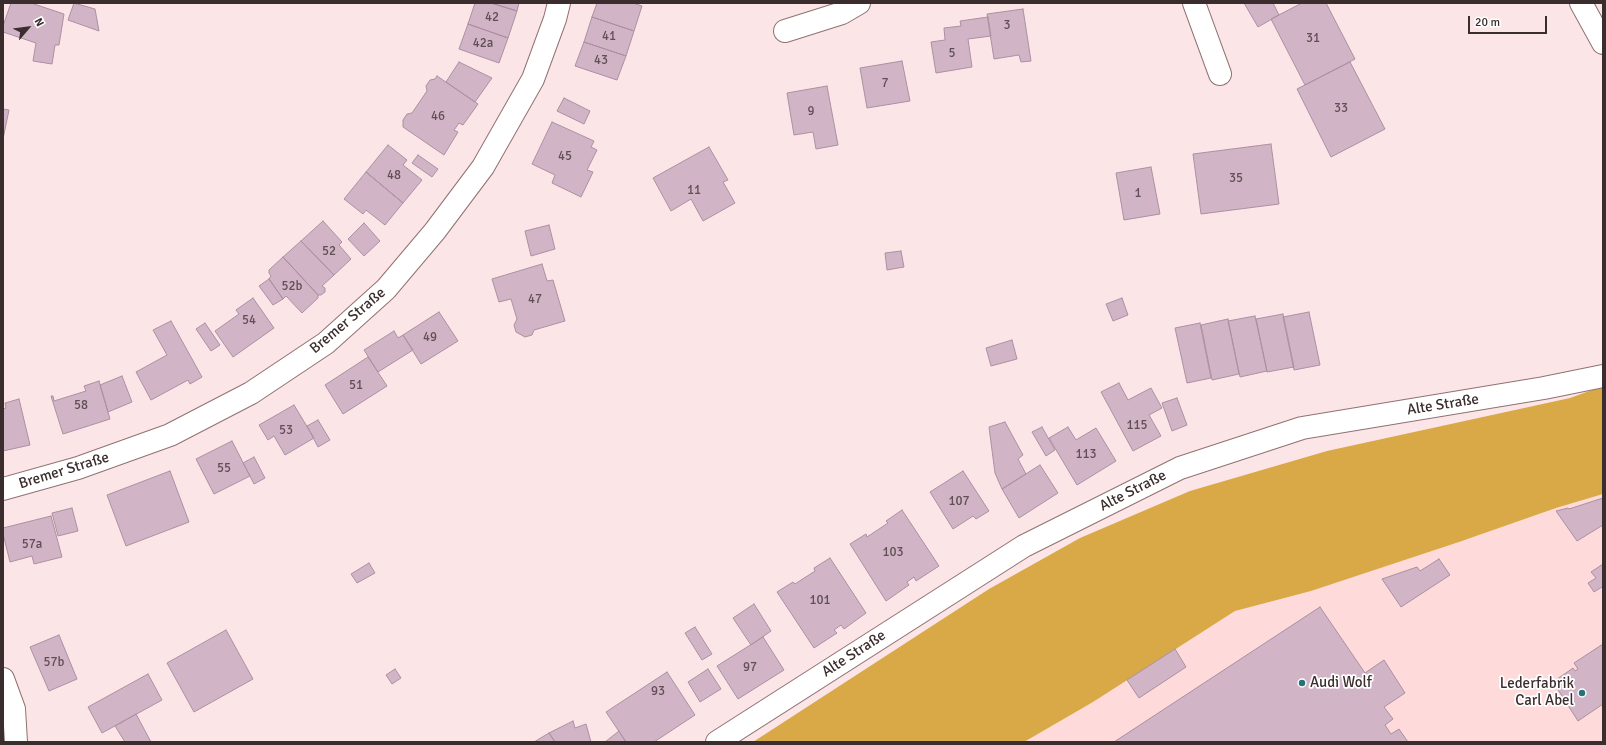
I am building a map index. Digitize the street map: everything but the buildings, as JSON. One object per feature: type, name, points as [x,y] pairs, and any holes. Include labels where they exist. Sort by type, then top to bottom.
[{"type":"street","name":"Bremer Straße","points":[[3,489],[78,468],[170,435],[251,393],[326,343],[386,289],[435,232],[484,167],[533,79],[555,19],[559,3]]},
{"type":"street","points":[[785,31],[842,13],[860,3]]},
{"type":"street","points":[[1194,3],[1220,74]]},
{"type":"street","points":[[1581,3],[1603,43]]},
{"type":"street","name":"Alte Straße","points":[[717,742],[1024,546],[1180,468],[1302,428],[1544,388],[1603,376]]},
{"type":"street","points":[[3,678],[14,709],[16,742]]},
{"type":"shaded area","points":[[1603,386],[1603,494],[1556,508],[1311,591],[1235,611],[1093,702],[1024,742],[753,742],[989,589],[1080,538],[1190,491],[1327,451],[1570,398]]},
{"type":"shaded area","points":[[1603,494],[1603,739],[1598,742],[1024,742],[1093,702],[1235,611],[1311,591],[1556,508]]},
{"type":"place","name":"Audi Wolf","points":[[1302,683]]},
{"type":"place","name":"Lederfabrik Carl Abel","points":[[1582,693]]}]
